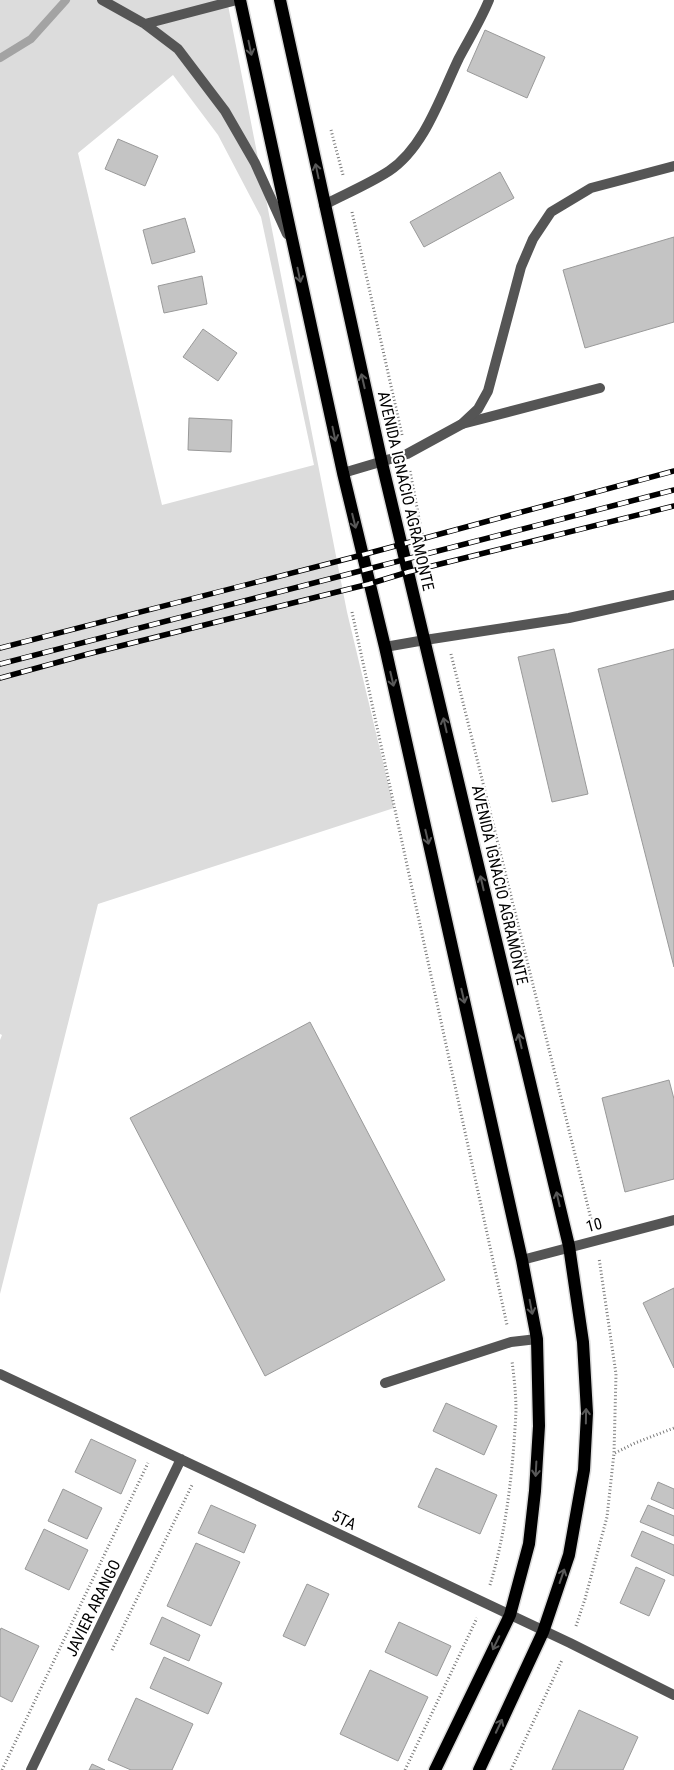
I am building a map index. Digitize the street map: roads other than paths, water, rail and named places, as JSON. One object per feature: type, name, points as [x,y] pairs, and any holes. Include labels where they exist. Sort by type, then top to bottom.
[{"type":"main road","points":[[238,0],[294,248],[342,474],[384,648],[522,1260],[537,1339],[539,1426],[535,1491],[529,1544],[510,1615],[436,1770]]},
{"type":"main road","name":"AVENIDA IGNACIO AGRAMONTE","points":[[280,0],[382,462],[569,1246],[583,1342],[587,1413],[584,1470],[570,1555],[543,1632],[479,1770]]},
{"type":"street","points":[[146,24],[238,0]]},
{"type":"street","points":[[324,204],[390,171],[405,157],[435,112],[489,0]]},
{"type":"street","points":[[106,2],[146,24],[178,49],[225,111],[255,163],[294,248]]},
{"type":"street","points":[[462,424],[478,408],[488,391],[521,267],[533,239],[551,212],[591,188],[674,166]]},
{"type":"street","points":[[342,474],[407,454],[462,424],[600,388]]},
{"type":"street","points":[[384,648],[569,618],[674,595]]},
{"type":"street","name":"10","points":[[522,1260],[569,1246],[596,1241],[674,1220]]},
{"type":"street","points":[[385,1383],[511,1342],[537,1339]]},
{"type":"street","name":"5TA","points":[[0,1374],[510,1615],[674,1695]]},
{"type":"street","name":"JAVIER ARANGO","points":[[31,1770],[181,1459]]},
{"type":"waterway","points":[[0,58],[31,39],[66,0]]},
{"type":"railway","points":[[0,648],[362,555],[674,471]]},
{"type":"railway","points":[[0,664],[674,490]]},
{"type":"railway","points":[[0,678],[88,654],[369,584],[408,572],[674,506]]}]
